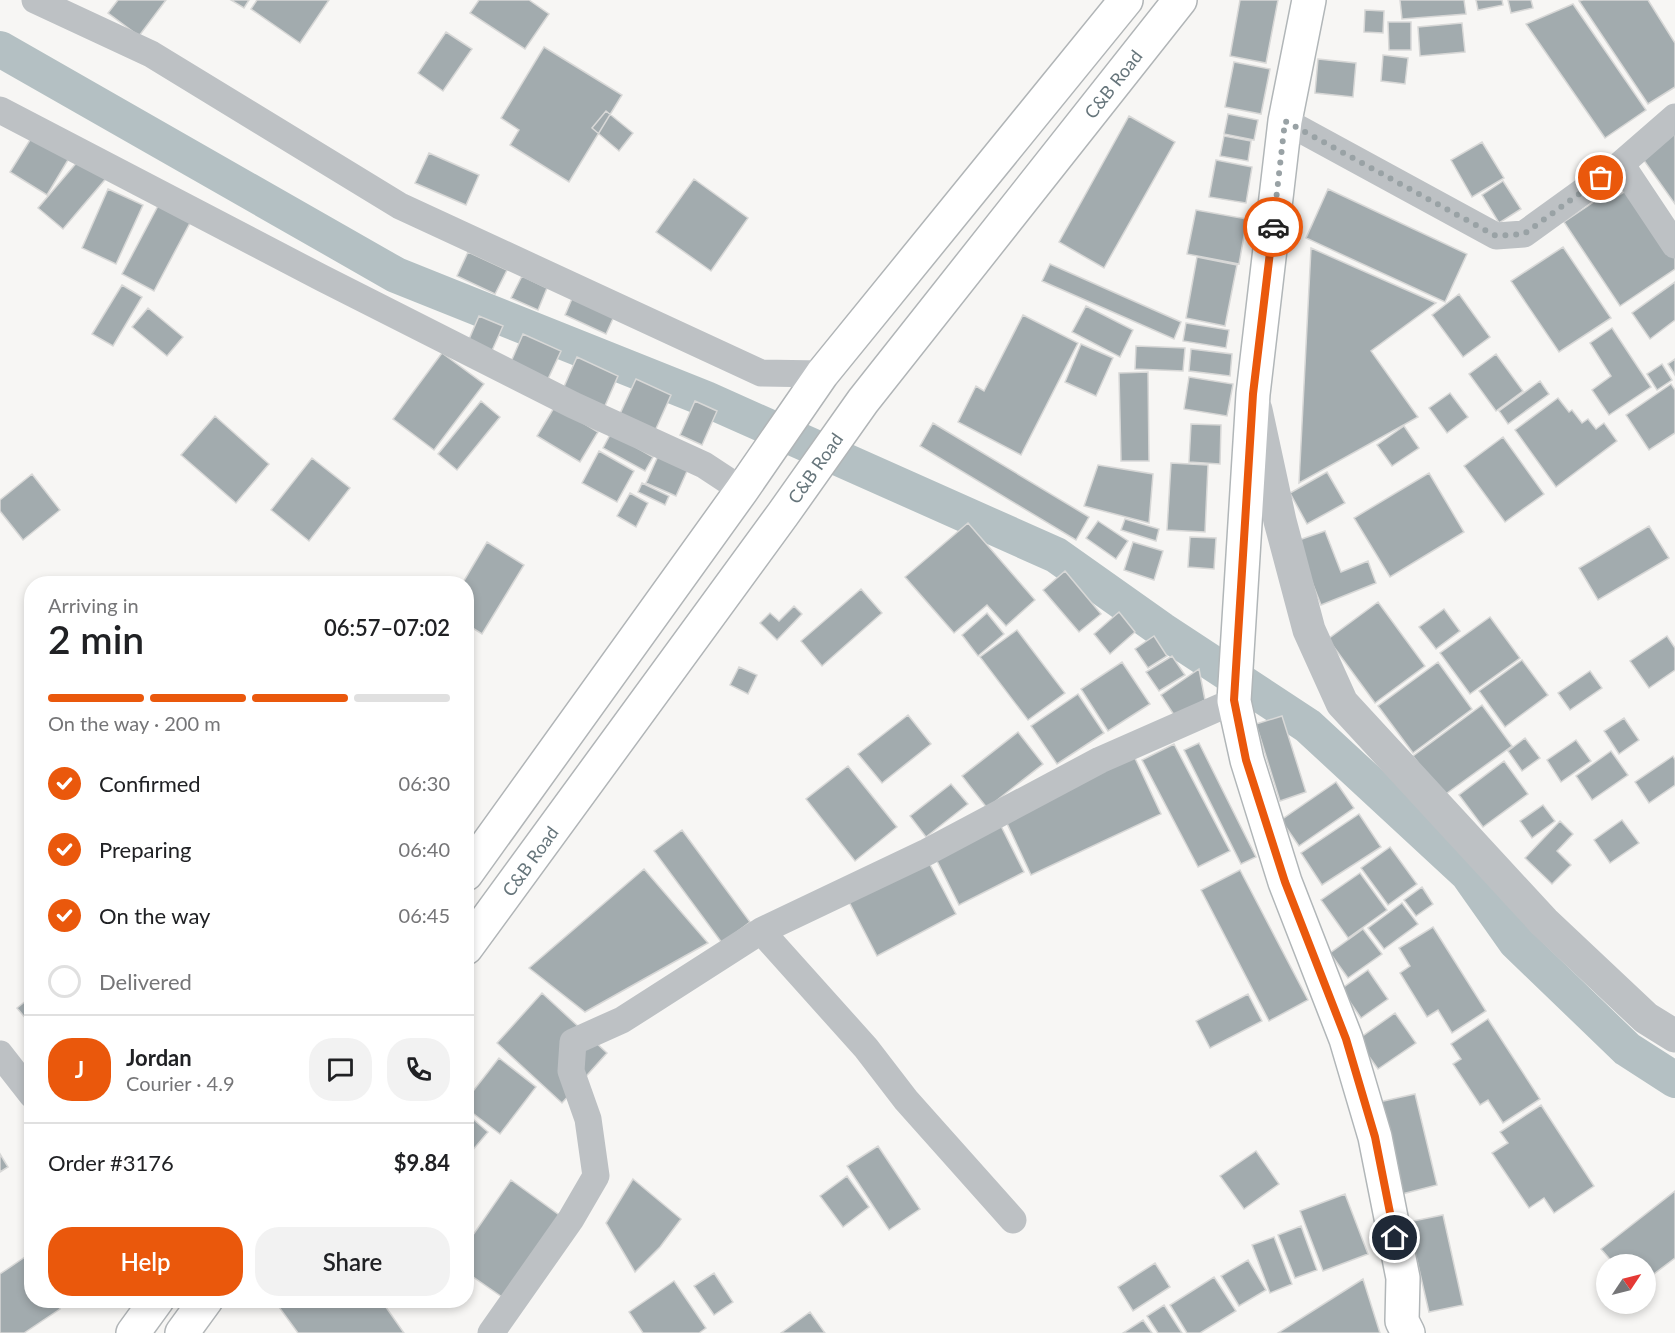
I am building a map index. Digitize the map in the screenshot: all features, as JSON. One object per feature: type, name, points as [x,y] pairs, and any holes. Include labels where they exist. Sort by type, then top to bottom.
[{"type":"main road","points":[[474,863],[742,490],[822,374],[1126,0]]},
{"type":"main road","name":"C&B Road","points":[[474,937],[783,514],[862,401],[1180,0]]},
{"type":"main road","points":[[1309,0],[1285,121],[1253,394],[1234,700],[1246,760],[1285,882],[1346,1039],[1375,1137],[1403,1278],[1402,1321],[1408,1333]]},
{"type":"main road","points":[[133,1333],[151,1308]]},
{"type":"main road","points":[[182,1333],[200,1308]]},
{"type":"street","points":[[35,0],[151,54],[400,206],[761,374],[822,374]]},
{"type":"street","points":[[0,110],[563,399],[704,465],[742,490]]},
{"type":"street","points":[[1285,121],[1496,236],[1524,234],[1621,164],[1675,117]]},
{"type":"street","points":[[1621,164],[1675,245]]},
{"type":"street","points":[[1253,394],[1280,520],[1309,630],[1342,703],[1544,922],[1646,1018],[1675,1036]]},
{"type":"street","points":[[491,1333],[571,1219],[596,1176],[588,1119],[571,1071],[573,1042],[622,1020],[761,931],[927,852],[1100,760],[1234,700]]},
{"type":"street","points":[[761,931],[866,1048],[906,1100],[1013,1220]]},
{"type":"street","points":[[0,1054],[24,1085]]},
{"type":"building","points":[[118,0],[166,0],[139,36],[108,13]]},
{"type":"building","points":[[231,0],[249,0],[244,8]]},
{"type":"building","points":[[257,0],[329,0],[300,43],[251,9]]},
{"type":"building","points":[[479,0],[529,0],[549,14],[525,49],[470,13]]},
{"type":"building","points":[[1240,0],[1278,0],[1266,63],[1230,56]]},
{"type":"building","points":[[1400,0],[1464,0],[1466,14],[1402,19]]},
{"type":"building","points":[[1476,0],[1502,0],[1503,5],[1478,10]]},
{"type":"building","points":[[1508,0],[1531,0],[1533,8],[1511,13]]},
{"type":"building","points":[[1648,0],[1675,43],[1675,87],[1648,104],[1579,1]]},
{"type":"building","points":[[1573,4],[1646,110],[1605,138],[1526,24]]},
{"type":"building","points":[[1365,10],[1384,11],[1383,33],[1364,32]]},
{"type":"building","points":[[1388,22],[1411,22],[1411,50],[1389,50]]},
{"type":"building","points":[[1462,23],[1465,52],[1420,56],[1418,27]]},
{"type":"building","points":[[446,32],[472,49],[443,91],[418,73]]},
{"type":"building","points":[[544,47],[622,95],[569,182],[510,145],[519,130],[501,118]]},
{"type":"building","points":[[1383,55],[1408,58],[1405,84],[1381,81]]},
{"type":"building","points":[[1318,59],[1356,63],[1353,97],[1315,93]]},
{"type":"building","points":[[1234,62],[1270,69],[1261,114],[1225,107]]},
{"type":"building","points":[[606,111],[633,133],[619,151],[592,128]]},
{"type":"building","points":[[1228,114],[1258,120],[1254,140],[1224,134]]},
{"type":"building","points":[[1129,116],[1175,142],[1104,268],[1059,242]]},
{"type":"building","points":[[1675,125],[1675,204],[1638,152]]},
{"type":"building","points":[[35,132],[71,155],[47,195],[10,172]]},
{"type":"building","points":[[1224,136],[1251,141],[1248,161],[1220,156]]},
{"type":"building","points":[[1482,142],[1504,178],[1472,197],[1451,160]]},
{"type":"building","points":[[429,153],[479,175],[466,205],[415,183]]},
{"type":"building","points":[[84,154],[109,175],[63,229],[38,208]]},
{"type":"building","points":[[1216,160],[1252,167],[1246,203],[1209,197]]},
{"type":"building","points":[[694,179],[748,218],[711,271],[656,232]]},
{"type":"building","points":[[1503,181],[1521,209],[1499,223],[1482,195]]},
{"type":"building","points":[[108,189],[143,205],[116,264],[82,248]]},
{"type":"building","points":[[1328,189],[1467,254],[1445,302],[1306,238]]},
{"type":"building","points":[[1629,189],[1675,258],[1675,269],[1620,306],[1564,222],[1610,191],[1614,198]]},
{"type":"building","points":[[159,204],[191,221],[154,291],[122,274]]},
{"type":"building","points":[[1196,210],[1247,219],[1239,264],[1187,254]]},
{"type":"building","points":[[1563,247],[1611,318],[1559,352],[1511,281]]},
{"type":"building","points":[[1311,248],[1436,303],[1371,351],[1418,417],[1299,483]]},
{"type":"building","points":[[468,252],[507,270],[495,294],[457,276]]},
{"type":"building","points":[[1197,257],[1237,265],[1225,326],[1186,318]]},
{"type":"building","points":[[1050,264],[1181,322],[1174,339],[1042,281]]},
{"type":"building","points":[[522,276],[547,288],[538,310],[511,298]]},
{"type":"building","points":[[1675,282],[1675,320],[1650,339],[1632,313]]},
{"type":"building","points":[[122,285],[142,297],[113,346],[92,334]]},
{"type":"building","points":[[574,294],[616,312],[606,334],[565,315]]},
{"type":"building","points":[[1459,294],[1490,337],[1463,357],[1432,315]]},
{"type":"building","points":[[1086,306],[1133,330],[1120,357],[1072,332]]},
{"type":"building","points":[[148,308],[183,337],[167,356],[132,327]]},
{"type":"building","points":[[1023,315],[1078,343],[1021,455],[958,422],[976,386],[984,391]]},
{"type":"building","points":[[479,316],[503,326],[490,355],[467,344]]},
{"type":"building","points":[[1186,323],[1229,330],[1226,348],[1183,341]]},
{"type":"building","points":[[1612,328],[1651,387],[1609,415],[1592,390],[1611,376],[1590,343]]},
{"type":"building","points":[[523,334],[561,351],[547,381],[510,364]]},
{"type":"building","points":[[1081,344],[1113,358],[1096,396],[1065,382]]},
{"type":"building","points":[[1136,346],[1185,348],[1183,371],[1135,369]]},
{"type":"building","points":[[1191,349],[1232,354],[1230,376],[1189,371]]},
{"type":"building","points":[[442,353],[484,384],[434,450],[393,419]]},
{"type":"building","points":[[1496,354],[1523,391],[1496,411],[1469,374]]},
{"type":"building","points":[[577,357],[618,376],[604,408],[563,389]]},
{"type":"building","points":[[1675,359],[1675,375],[1668,364]]},
{"type":"building","points":[[1662,364],[1672,380],[1657,390],[1647,374]]},
{"type":"building","points":[[1148,372],[1149,461],[1121,461],[1119,373]]},
{"type":"building","points":[[1189,377],[1233,384],[1227,416],[1184,409]]},
{"type":"building","points":[[636,379],[671,395],[654,433],[619,416]]},
{"type":"building","points":[[1540,381],[1549,394],[1508,424],[1499,411]]},
{"type":"building","points":[[1671,384],[1675,390],[1675,433],[1649,450],[1626,415]]},
{"type":"building","points":[[1450,393],[1468,417],[1447,433],[1429,408]]},
{"type":"building","points":[[1558,398],[1582,423],[1588,419],[1596,429],[1604,423],[1617,441],[1556,487],[1515,430]]},
{"type":"building","points":[[481,401],[500,417],[457,470],[438,454]]},
{"type":"building","points":[[695,401],[717,411],[702,445],[680,435]]},
{"type":"building","points":[[555,406],[598,432],[580,462],[537,436]]},
{"type":"building","points":[[215,416],[269,464],[236,503],[181,455]]},
{"type":"building","points":[[933,423],[1089,517],[1076,540],[920,446]]},
{"type":"building","points":[[1191,424],[1221,425],[1220,464],[1189,462]]},
{"type":"building","points":[[1404,426],[1419,448],[1392,466],[1377,445]]},
{"type":"building","points":[[611,433],[653,457],[645,471],[603,448]]},
{"type":"building","points":[[1503,437],[1544,494],[1505,522],[1464,466]]},
{"type":"building","points":[[599,451],[634,471],[617,502],[582,483]]},
{"type":"building","points":[[658,456],[688,469],[676,496],[646,483]]},
{"type":"building","points":[[312,458],[350,488],[309,541],[271,510]]},
{"type":"building","points":[[1171,463],[1208,465],[1205,532],[1167,530]]},
{"type":"building","points":[[1098,465],[1153,474],[1149,523],[1084,506]]},
{"type":"building","points":[[1327,472],[1345,503],[1307,524],[1290,493]]},
{"type":"building","points":[[1429,473],[1464,532],[1390,577],[1354,518]]},
{"type":"building","points":[[32,474],[60,510],[23,540],[0,511],[0,500]]},
{"type":"building","points":[[642,483],[669,496],[665,505],[638,492]]},
{"type":"building","points":[[630,493],[648,503],[636,527],[617,516]]},
{"type":"building","points":[[1125,519],[1159,529],[1156,541],[1121,530]]},
{"type":"building","points":[[1098,521],[1128,541],[1116,559],[1086,538]]},
{"type":"building","points":[[968,523],[1035,600],[1006,626],[987,605],[954,633],[905,577]]},
{"type":"building","points":[[1649,526],[1669,558],[1598,600],[1579,568]]},
{"type":"building","points":[[1325,531],[1341,572],[1368,561],[1376,583],[1321,605],[1296,541]]},
{"type":"building","points":[[1190,537],[1216,538],[1214,569],[1188,567]]},
{"type":"building","points":[[487,542],[524,565],[482,634],[474,629],[474,576],[467,576]]},
{"type":"building","points":[[1133,542],[1163,551],[1154,580],[1124,570]]},
{"type":"building","points":[[1065,571],[1101,614],[1079,632],[1043,590]]},
{"type":"building","points":[[861,589],[882,613],[822,666],[801,641]]},
{"type":"building","points":[[1378,602],[1425,666],[1375,703],[1328,639]]},
{"type":"building","points":[[794,606],[802,614],[777,640],[760,623],[770,613],[779,621]]},
{"type":"building","points":[[1444,609],[1460,631],[1436,649],[1419,627]]},
{"type":"building","points":[[1119,612],[1135,632],[1110,654],[1094,634]]},
{"type":"building","points":[[987,613],[1004,634],[978,656],[962,635]]},
{"type":"building","points":[[1490,617],[1520,658],[1470,694],[1440,653]]},
{"type":"building","points":[[1017,630],[1065,693],[1028,720],[980,657]]},
{"type":"building","points":[[1154,636],[1167,656],[1148,668],[1135,649]]},
{"type":"building","points":[[1667,636],[1675,648],[1675,670],[1649,688],[1630,661]]},
{"type":"building","points":[[1172,656],[1185,675],[1159,691],[1146,672]]},
{"type":"building","points":[[1522,660],[1548,695],[1505,727],[1479,691]]},
{"type":"building","points":[[1122,662],[1150,704],[1108,731],[1081,689]]},
{"type":"building","points":[[1438,662],[1472,709],[1413,753],[1378,706]]},
{"type":"building","points":[[739,667],[757,675],[748,694],[730,685]]},
{"type":"building","points":[[1199,669],[1205,700],[1176,718],[1161,695]]},
{"type":"building","points":[[1590,671],[1602,688],[1570,710],[1558,693]]},
{"type":"building","points":[[1078,694],[1104,733],[1057,764],[1031,726]]},
{"type":"building","points":[[1482,705],[1512,746],[1443,796],[1413,756]]},
{"type":"building","points":[[908,715],[931,744],[882,783],[858,754]]},
{"type":"building","points":[[1282,716],[1306,792],[1280,801],[1256,724]]},
{"type":"building","points":[[1624,718],[1639,740],[1619,754],[1604,731]]},
{"type":"building","points":[[1018,732],[1043,764],[987,808],[962,776]]},
{"type":"building","points":[[1525,738],[1540,758],[1522,771],[1508,751]]},
{"type":"building","points":[[1576,740],[1591,761],[1561,782],[1547,760]]},
{"type":"building","points":[[1199,743],[1256,857],[1241,864],[1184,750]]},
{"type":"building","points":[[1174,744],[1230,851],[1198,867],[1142,760]]},
{"type":"building","points":[[1611,751],[1628,775],[1592,800],[1576,776]]},
{"type":"building","points":[[1134,756],[1161,814],[1031,875],[1004,817]]},
{"type":"building","points":[[1673,756],[1675,785],[1649,803],[1635,782]]},
{"type":"building","points":[[1504,761],[1528,794],[1483,827],[1459,795]]},
{"type":"building","points":[[848,766],[897,827],[855,861],[806,799]]},
{"type":"building","points":[[1336,782],[1354,808],[1299,846],[1281,820]]},
{"type":"building","points":[[951,784],[968,804],[926,837],[910,816]]},
{"type":"building","points":[[1543,805],[1555,821],[1532,838],[1520,821]]},
{"type":"building","points":[[1359,814],[1381,847],[1322,885],[1301,853]]},
{"type":"building","points":[[997,818],[1024,872],[959,905],[932,851]]},
{"type":"building","points":[[1622,820],[1639,843],[1610,863],[1594,840]]},
{"type":"building","points":[[1560,821],[1573,834],[1557,851],[1571,865],[1552,884],[1525,858]]},
{"type":"building","points":[[682,830],[750,922],[722,943],[654,851]]},
{"type":"building","points":[[1390,847],[1417,884],[1388,905],[1361,868]]},
{"type":"building","points":[[926,857],[956,914],[877,956],[847,898]]},
{"type":"building","points":[[644,869],[708,943],[585,1012],[529,968]]},
{"type":"building","points":[[1240,870],[1308,1000],[1269,1021],[1201,890]]},
{"type":"building","points":[[1360,873],[1387,910],[1348,938],[1321,900]]},
{"type":"building","points":[[1422,887],[1433,904],[1416,916],[1404,900]]},
{"type":"building","points":[[1402,903],[1418,924],[1384,949],[1368,928]]},
{"type":"building","points":[[1433,927],[1486,1011],[1452,1033],[1438,1010],[1427,1017],[1400,973],[1410,966],[1399,948]]},
{"type":"building","points":[[1363,929],[1382,954],[1348,978],[1330,953]]},
{"type":"building","points":[[1368,970],[1388,999],[1361,1018],[1341,989]]},
{"type":"building","points":[[542,993],[607,1053],[562,1103],[497,1043]]},
{"type":"building","points":[[1248,994],[1262,1021],[1210,1048],[1196,1021]]},
{"type":"building","points":[[24,1002],[24,1016],[17,1008]]},
{"type":"building","points":[[1395,1013],[1416,1043],[1378,1069],[1357,1040]]},
{"type":"building","points":[[1488,1019],[1540,1099],[1503,1123],[1488,1100],[1480,1105],[1453,1064],[1461,1059],[1451,1044]]},
{"type":"building","points":[[499,1058],[536,1087],[500,1134],[474,1114],[474,1090]]},
{"type":"building","points":[[1415,1094],[1437,1185],[1402,1194],[1379,1102]]},
{"type":"building","points":[[1541,1105],[1594,1186],[1554,1213],[1544,1198],[1529,1208],[1492,1153],[1508,1143],[1500,1132]]},
{"type":"building","points":[[474,1120],[488,1132],[474,1149]]},
{"type":"building","points":[[878,1146],[920,1209],[889,1230],[847,1166]]},
{"type":"building","points":[[1256,1151],[1279,1184],[1244,1209],[1220,1176]]},
{"type":"building","points":[[0,1154],[8,1167],[0,1172]]},
{"type":"building","points":[[847,1176],[869,1207],[843,1227],[820,1196]]},
{"type":"building","points":[[633,1179],[681,1219],[660,1247],[635,1272],[606,1223]]},
{"type":"building","points":[[511,1180],[562,1217],[505,1299],[474,1278],[474,1233]]},
{"type":"building","points":[[1675,1191],[1675,1258],[1656,1272],[1656,1254],[1605,1254],[1601,1249]]},
{"type":"building","points":[[1345,1194],[1368,1254],[1323,1271],[1300,1211]]},
{"type":"building","points":[[1443,1215],[1463,1305],[1429,1312],[1408,1222]]},
{"type":"building","points":[[1301,1226],[1317,1270],[1295,1278],[1278,1235]]},
{"type":"building","points":[[1274,1237],[1292,1284],[1270,1293],[1252,1245]]},
{"type":"building","points":[[24,1258],[24,1308],[60,1309],[24,1333],[0,1333],[0,1274]]},
{"type":"building","points":[[1248,1260],[1266,1290],[1239,1306],[1221,1276]]},
{"type":"building","points":[[1155,1263],[1170,1287],[1133,1311],[1118,1287]]},
{"type":"building","points":[[714,1273],[733,1302],[714,1315],[694,1286]]},
{"type":"building","points":[[1214,1277],[1236,1311],[1200,1333],[1187,1333],[1170,1305]]},
{"type":"building","points":[[1363,1279],[1380,1333],[1278,1333]]},
{"type":"building","points":[[674,1281],[706,1328],[699,1333],[643,1333],[629,1312]]},
{"type":"building","points":[[1164,1305],[1182,1333],[1158,1333],[1147,1316]]},
{"type":"building","points":[[280,1308],[387,1308],[404,1333],[298,1333]]},
{"type":"building","points":[[810,1312],[825,1333],[781,1333]]},
{"type":"building","points":[[1143,1320],[1152,1333],[1123,1333]]},
{"type":"waterway","points":[[0,49],[396,275],[706,399],[1056,555],[1162,630],[1308,726],[1468,874],[1516,942],[1627,1049],[1675,1080]]},
{"type":"way so far","points":[[1273,227],[1285,121],[1496,236],[1524,234],[1601,178]]},
{"type":"route","points":[[1273,227],[1253,394],[1234,700],[1246,760],[1285,882],[1346,1039],[1375,1137],[1395,1238]]}]
